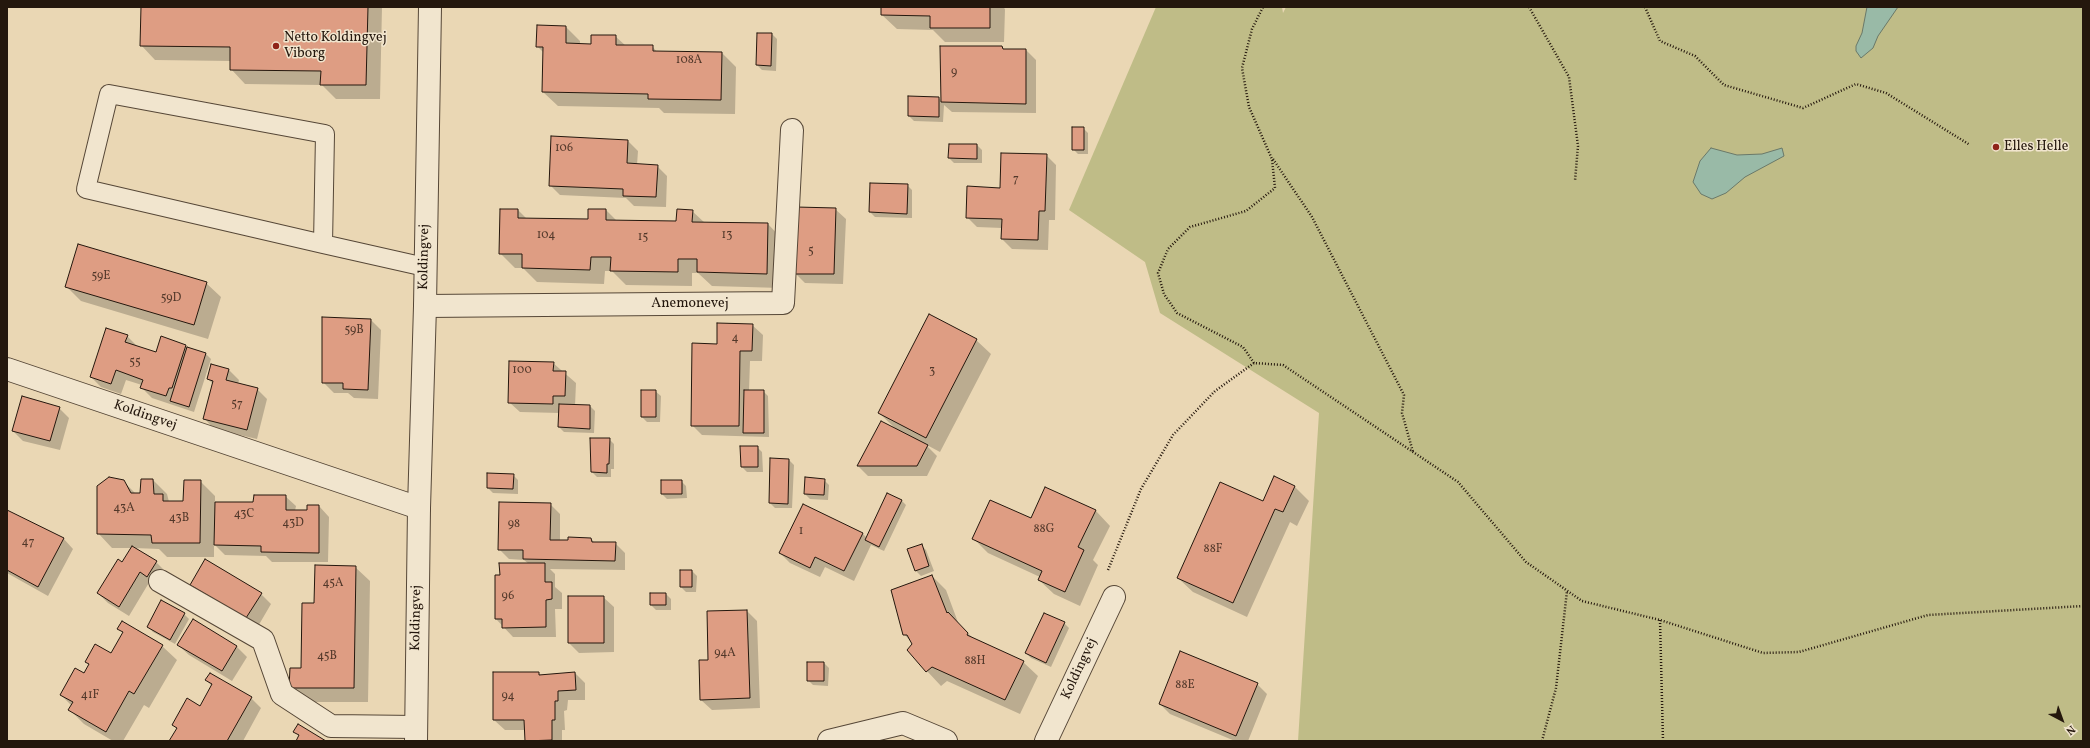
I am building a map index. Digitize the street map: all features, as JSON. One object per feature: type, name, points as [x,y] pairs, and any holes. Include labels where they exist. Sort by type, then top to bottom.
[{"type":"street","name":"Koldingvej","points":[[160,581],[263,640],[282,694],[331,726],[416,734],[419,508],[425,306],[430,7]]},
{"type":"street","name":"Anemonevej","points":[[425,306],[783,303],[792,130]]},
{"type":"street","name":"Koldingvej","points":[[7,369],[419,508]]},
{"type":"street","name":"Koldingvej","points":[[1046,741],[1114,597]]},
{"type":"street","points":[[829,741],[903,723],[946,741]]},
{"type":"lane","points":[[323,244],[325,134],[109,94],[86,189],[323,244],[425,267]]},
{"type":"path","points":[[1263,7],[1252,29],[1242,68],[1250,107],[1272,159],[1312,217],[1404,395],[1402,413],[1414,452]]},
{"type":"path","points":[[1529,7],[1568,77],[1578,146],[1575,181]]},
{"type":"path","points":[[1645,7],[1660,41],[1695,56],[1724,85],[1803,108],[1856,84],[1886,93],[1970,145]]},
{"type":"path","points":[[1254,363],[1243,347],[1177,313],[1164,294],[1158,273],[1168,249],[1190,227],[1246,211],[1275,188],[1272,159]]},
{"type":"path","points":[[1114,597],[1107,571],[1141,489],[1172,435],[1215,390],[1254,363],[1283,365],[1458,482],[1526,562],[1582,601],[1660,620],[1763,653],[1799,652],[1928,615],[2083,606]]},
{"type":"path","points":[[1542,741],[1556,688],[1568,591]]},
{"type":"path","points":[[1660,620],[1664,741]]},
{"type":"shaded area","points":[[1156,7],[1282,7],[1283,13],[1286,7],[2083,7],[2083,741],[1298,741],[1319,413],[1160,313],[1145,262],[1069,210]]},
{"type":"shaded area","points":[[1867,7],[1898,7],[1878,36],[1873,48],[1861,58],[1856,51],[1856,46],[1862,33]]},
{"type":"shaded area","points":[[1711,148],[1737,155],[1762,154],[1782,148],[1784,156],[1745,177],[1726,193],[1712,199],[1701,194],[1693,182],[1700,161]]},
{"type":"building","name":"Netto Koldingvej Viborg","points":[[141,7],[368,7],[366,85],[320,85],[321,71],[230,70],[230,47],[140,46]]},
{"type":"building","points":[[881,7],[990,7],[990,28],[930,28],[930,16],[881,15]]},
{"type":"building","points":[[537,25],[566,26],[566,43],[591,44],[591,35],[616,35],[616,45],[653,45],[653,51],[722,52],[721,100],[648,99],[648,94],[542,92],[543,47],[536,47]]},
{"type":"building","points":[[757,33],[772,33],[771,66],[756,65]]},
{"type":"building","points":[[940,46],[1002,46],[1003,49],[1026,49],[1026,104],[941,102]]},
{"type":"building","points":[[908,96],[939,97],[939,117],[908,116]]},
{"type":"building","points":[[1072,127],[1084,127],[1084,150],[1072,150]]},
{"type":"building","points":[[551,136],[628,140],[627,163],[658,165],[656,197],[623,196],[623,189],[549,186]]},
{"type":"building","points":[[949,144],[977,144],[977,159],[948,158]]},
{"type":"building","points":[[1001,153],[1047,154],[1045,211],[1039,211],[1038,240],[1001,239],[1002,219],[966,218],[967,186],[1000,188]]},
{"type":"building","points":[[870,183],[908,184],[907,214],[869,212]]},
{"type":"building","points":[[796,207],[836,208],[834,274],[794,274]]},
{"type":"building","points":[[500,209],[518,209],[518,218],[588,219],[588,209],[606,209],[606,220],[676,221],[677,209],[693,210],[692,222],[768,223],[767,274],[697,272],[697,259],[678,259],[678,272],[610,271],[611,257],[591,257],[590,270],[522,268],[522,254],[499,254]]},
{"type":"building","points":[[78,244],[207,282],[194,325],[65,287]]},
{"type":"building","points":[[929,314],[977,339],[926,438],[878,413]]},
{"type":"building","points":[[322,317],[371,319],[368,390],[343,389],[343,383],[322,383]]},
{"type":"building","points":[[717,323],[753,324],[752,351],[740,351],[739,426],[691,426],[692,343],[717,344]]},
{"type":"building","points":[[106,328],[128,335],[125,342],[156,352],[161,336],[186,345],[172,388],[169,388],[166,396],[140,388],[143,380],[116,370],[111,384],[90,377]]},
{"type":"building","points":[[187,347],[206,353],[189,407],[170,401]]},
{"type":"building","points":[[509,361],[554,362],[553,371],[566,371],[565,396],[553,396],[553,404],[508,403]]},
{"type":"building","points":[[211,364],[229,369],[226,380],[258,388],[247,430],[203,419],[213,381],[207,379]]},
{"type":"building","points":[[641,390],[656,390],[656,417],[641,417]]},
{"type":"building","points":[[744,390],[764,390],[764,433],[743,433]]},
{"type":"building","points":[[22,396],[60,407],[50,441],[12,431]]},
{"type":"building","points":[[559,404],[590,405],[590,429],[558,427]]},
{"type":"building","points":[[881,421],[928,445],[917,466],[857,466]]},
{"type":"building","points":[[590,438],[610,438],[609,464],[607,464],[607,473],[591,472]]},
{"type":"building","points":[[740,446],[758,446],[758,467],[741,467]]},
{"type":"building","points":[[770,458],[789,459],[788,504],[769,503]]},
{"type":"building","points":[[487,473],[514,474],[513,489],[487,488]]},
{"type":"building","points":[[1274,476],[1295,486],[1283,512],[1275,509],[1233,603],[1177,578],[1220,482],[1263,501]]},
{"type":"building","points":[[109,477],[124,480],[131,493],[140,493],[141,479],[153,479],[154,494],[163,494],[163,501],[183,501],[184,480],[201,480],[200,543],[152,543],[151,535],[97,534],[97,486]]},
{"type":"building","points":[[805,477],[825,479],[824,495],[804,494]]},
{"type":"building","points":[[661,480],[682,480],[682,494],[661,494]]},
{"type":"building","points":[[1045,487],[1096,510],[1078,547],[1084,550],[1065,592],[1038,580],[1042,571],[972,539],[990,500],[1031,518]]},
{"type":"building","points":[[887,493],[902,500],[879,547],[865,540]]},
{"type":"building","points":[[254,495],[286,495],[286,510],[307,510],[307,505],[319,505],[319,553],[261,552],[261,546],[214,545],[215,502],[253,502]]},
{"type":"building","points":[[499,502],[551,503],[550,540],[568,540],[568,537],[591,538],[592,542],[616,542],[615,561],[523,559],[523,550],[498,550]]},
{"type":"building","points":[[803,504],[863,533],[844,571],[815,557],[810,568],[779,553]]},
{"type":"building","points":[[7,510],[64,538],[38,587],[7,570]]},
{"type":"building","points":[[922,544],[929,566],[915,571],[907,549]]},
{"type":"building","points":[[132,546],[157,561],[147,577],[140,572],[119,607],[97,593],[118,559],[122,562]]},
{"type":"building","points":[[205,559],[262,593],[246,618],[190,585]]},
{"type":"building","points":[[499,563],[545,563],[545,582],[552,582],[552,599],[546,600],[546,627],[502,628],[502,619],[495,619],[495,575],[500,575]]},
{"type":"building","points":[[315,565],[356,566],[354,688],[289,688],[290,668],[301,668],[302,603],[314,603]]},
{"type":"building","points":[[680,570],[692,570],[692,587],[680,587]]},
{"type":"building","points":[[932,575],[947,613],[948,612],[968,633],[967,635],[1024,661],[1005,700],[932,667],[926,672],[907,650],[912,644],[907,635],[903,635],[891,590]]},
{"type":"building","points":[[650,593],[666,593],[666,605],[650,605]]},
{"type":"building","points":[[568,596],[604,596],[604,643],[568,643]]},
{"type":"building","points":[[161,600],[185,613],[170,640],[147,627]]},
{"type":"building","points":[[747,610],[750,698],[700,700],[699,660],[708,660],[707,611]]},
{"type":"building","points":[[1044,613],[1065,622],[1046,663],[1025,653]]},
{"type":"building","points":[[193,619],[237,646],[222,671],[177,645]]},
{"type":"building","points":[[122,621],[163,645],[134,694],[129,691],[106,732],[68,710],[73,702],[60,695],[75,668],[84,673],[89,664],[85,662],[95,644],[111,653],[123,632],[117,629]]},
{"type":"building","points":[[1180,651],[1258,683],[1236,736],[1159,704]]},
{"type":"building","points":[[807,662],[824,662],[824,681],[807,681]]},
{"type":"building","points":[[493,672],[539,672],[539,675],[575,672],[576,690],[558,691],[558,701],[555,701],[555,720],[552,720],[552,740],[525,741],[524,720],[493,720]]},
{"type":"building","points":[[210,673],[252,697],[227,741],[169,741],[177,728],[172,725],[187,698],[200,706],[212,684],[205,680]]},
{"type":"building","points":[[298,724],[326,741],[296,741],[299,735],[293,732]]},
{"type":"place","name":"Netto Koldingvej Viborg","points":[[276,46]]},
{"type":"place","name":"Elles Helle","points":[[1996,147]]}]
